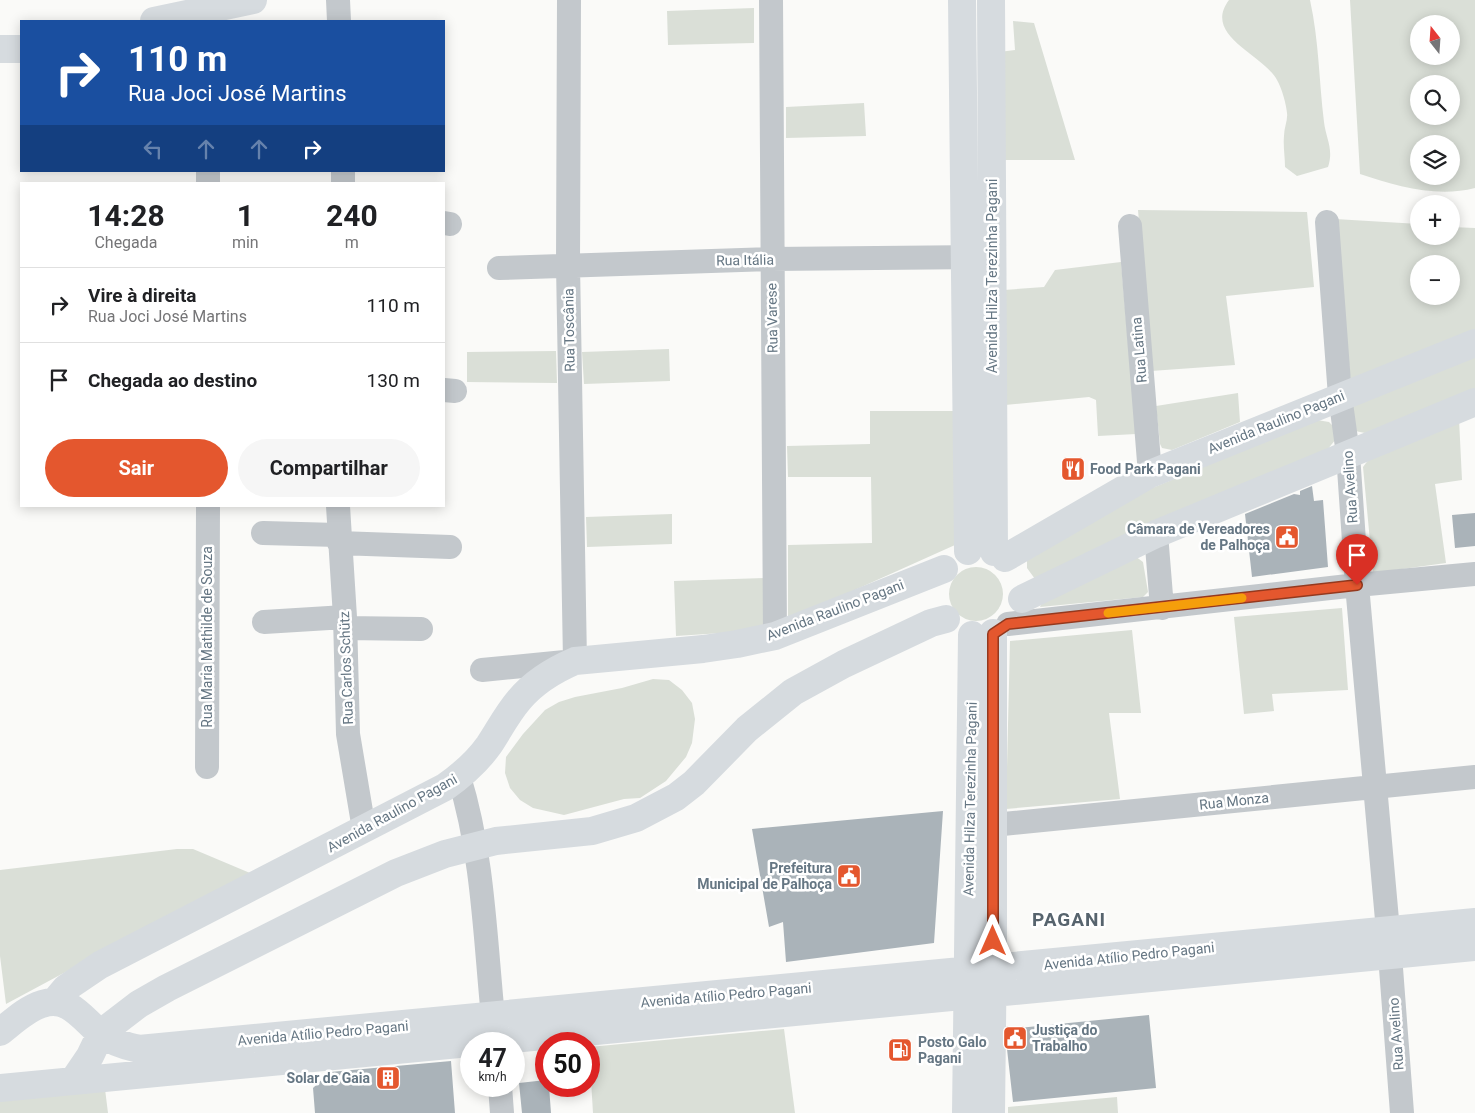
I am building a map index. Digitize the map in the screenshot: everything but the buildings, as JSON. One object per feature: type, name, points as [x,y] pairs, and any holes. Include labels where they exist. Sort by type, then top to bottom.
[{"type":"main road","points":[[165,20],[208,16],[253,0]]},
{"type":"main road","name":"Avenida Hilza Terezinha Pagani","points":[[962,0],[964,257],[989,554]]},
{"type":"main road","name":"Avenida Hilza Terezinha Pagani","points":[[989,554],[992,257],[991,0]]},
{"type":"main road","points":[[0,49],[20,49]]},
{"type":"main road","name":"Avenida Raulino Pagani","points":[[989,554],[1150,474],[1475,343]]},
{"type":"main road","points":[[1022,599],[1156,534],[1475,402]]},
{"type":"main road","points":[[989,554],[1015,568],[1020,578],[1022,599],[1014,617],[991,631],[954,627],[941,610],[937,594],[939,578],[951,561],[989,554]]},
{"type":"main road","name":"Avenida Raulino Pagani","points":[[55,1001],[66,988],[100,965],[445,787],[459,777],[483,753],[507,714],[520,698],[548,675],[575,661],[703,649],[775,636],[944,569]]},
{"type":"main road","points":[[73,1081],[90,1056],[101,1033],[140,1004],[167,988],[396,874],[445,854],[475,845],[522,837],[592,831],[614,826],[656,808],[694,783],[747,729],[793,692],[844,664],[931,623],[946,619]]},
{"type":"main road","name":"Avenida Hilza Terezinha Pagani","points":[[966,1113],[980,983],[993,825],[991,631]]},
{"type":"main road","name":"Avenida Hilza Terezinha Pagani","points":[[991,631],[980,983],[991,1113]]},
{"type":"main road","name":"Avenida Atílio Pedro Pagani","points":[[514,1032],[980,983],[1389,943],[1475,922]]},
{"type":"main road","name":"Avenida Atílio Pedro Pagani","points":[[1389,943],[1475,947]]},
{"type":"main road","points":[[0,1032],[29,1010],[41,1004],[55,1001]]},
{"type":"main road","name":"Avenida Atílio Pedro Pagani","points":[[55,1001],[69,1005],[101,1033],[121,1045],[139,1049],[460,1035]]},
{"type":"main road","name":"Avenida Atílio Pedro Pagani","points":[[0,1088],[460,1038]]},
{"type":"street","points":[[338,0],[339,20]]},
{"type":"street","name":"Rua Toscânia","points":[[569,0],[568,265],[575,661]]},
{"type":"street","name":"Rua Varese","points":[[771,0],[771,259],[775,636]]},
{"type":"street","name":"Rua Avelino","points":[[1327,222],[1340,396],[1348,454],[1357,585],[1402,1113]]},
{"type":"street","name":"Rua Latina","points":[[1130,226],[1150,474]]},
{"type":"street","name":"Rua Itália","points":[[499,268],[771,259],[992,257]]},
{"type":"street","name":"Rua Maria Mathilde de Souza","points":[[207,767],[208,507]]},
{"type":"street","name":"Rua Carlos Schütz","points":[[338,507],[345,623],[348,734],[364,829]]},
{"type":"street","points":[[263,533],[450,547]]},
{"type":"street","points":[[1156,534],[1162,608]]},
{"type":"street","points":[[991,631],[1357,585],[1475,574]]},
{"type":"street","points":[[264,622],[345,623],[421,629]]},
{"type":"street","points":[[482,670],[575,661]]},
{"type":"street","points":[[459,777],[468,808],[475,845],[495,1032]]},
{"type":"street","name":"Rua Monza","points":[[993,825],[1475,777]]},
{"type":"street","points":[[501,1097],[502,1113]]},
{"type":"shaded area","points":[[1229,0],[1310,0],[1317,46],[1324,122],[1330,149],[1328,167],[1297,176],[1285,167],[1284,133],[1287,116],[1282,92],[1277,80],[1270,71],[1238,44],[1223,24],[1223,13]]},
{"type":"shaded area","points":[[1350,0],[1475,0],[1475,188],[1446,192],[1388,183],[1360,174]]},
{"type":"shaded area","points":[[754,8],[754,43],[668,45],[667,11]]},
{"type":"shaded area","points":[[1013,21],[1034,23],[1075,160],[1000,160],[999,52],[1015,50]]},
{"type":"shaded area","points":[[864,103],[866,136],[786,138],[786,107]]},
{"type":"shaded area","points":[[1138,210],[1307,212],[1314,287],[1226,296],[1235,365],[1151,371]]},
{"type":"shaded area","points":[[1335,219],[1410,223],[1410,245],[1460,245],[1460,227],[1475,228],[1475,332],[1351,385]]},
{"type":"shaded area","points":[[1121,262],[1136,434],[1098,436],[1096,400],[1089,397],[1005,405],[1004,290],[1044,287],[1055,270]]},
{"type":"shaded area","points":[[669,349],[670,381],[584,384],[582,352]]},
{"type":"shaded area","points":[[556,351],[557,383],[467,382],[467,352]]},
{"type":"shaded area","points":[[1475,351],[1475,390],[1365,433],[1355,431],[1350,406]]},
{"type":"shaded area","points":[[1238,393],[1240,422],[1172,450],[1162,448],[1156,406]]},
{"type":"shaded area","points":[[870,411],[954,411],[955,545],[788,620],[788,545],[872,543],[871,477],[788,477],[787,446],[870,444]]},
{"type":"shaded area","points":[[1459,419],[1462,480],[1435,484],[1446,563],[1373,573],[1363,467],[1369,459]]},
{"type":"shaded area","points":[[1317,420],[1329,422],[1335,428],[1336,439],[1327,450],[1035,579],[1027,568],[1027,560],[1116,503]]},
{"type":"shaded area","points":[[672,514],[672,544],[587,547],[586,517]]},
{"type":"shaded area","points":[[1135,556],[1143,562],[1148,592],[1143,597],[1040,607],[1045,596]]},
{"type":"shaded area","points":[[976,567],[986,569],[995,575],[1001,584],[1003,594],[1001,604],[995,613],[986,619],[976,621],[966,619],[957,613],[951,604],[949,594],[951,584],[957,575],[966,569]]},
{"type":"shaded area","points":[[764,578],[766,630],[676,636],[674,581]]},
{"type":"shaded area","points":[[1342,608],[1348,690],[1272,694],[1274,711],[1244,714],[1234,617]]},
{"type":"shaded area","points":[[1132,630],[1141,713],[1109,713],[1120,799],[1006,809],[1010,641]]},
{"type":"shaded area","points":[[653,679],[669,680],[682,690],[692,703],[695,719],[692,743],[686,757],[666,781],[640,798],[624,799],[564,815],[533,808],[520,800],[510,788],[505,773],[506,757],[523,734],[545,710],[559,702],[575,697],[622,688]]},
{"type":"shaded area","points":[[177,849],[193,849],[250,873],[6,1004],[0,956],[0,870]]},
{"type":"shaded area","points":[[784,1029],[795,1113],[593,1113],[592,1097],[600,1097],[600,1046]]},
{"type":"shaded area","points":[[105,1089],[108,1113],[0,1113],[0,1099]]},
{"type":"shaded area","points":[[1117,1097],[1118,1113],[1008,1113],[1008,1107]]},
{"type":"slow traffic","points":[[1108,613],[1242,598]]},
{"type":"place","name":"Food Park Pagani","points":[[1073,469]]},
{"type":"place","name":"Câmara de Vereadores de Palhoça","points":[[1287,537]]},
{"type":"place","name":"Prefeitura Municipal de Palhoça","points":[[849,876]]},
{"type":"place","name":"Justiça do Trabalho","points":[[1015,1038]]},
{"type":"place","name":"Posto Galo Pagani","points":[[900,1050]]},
{"type":"place","name":"Solar de Gaia","points":[[388,1078]]},
{"type":"district","name":"PAGANI","points":[[1069,919]]},
{"type":"route","points":[[993,941],[993,634],[1008,624],[1357,585]]}]
